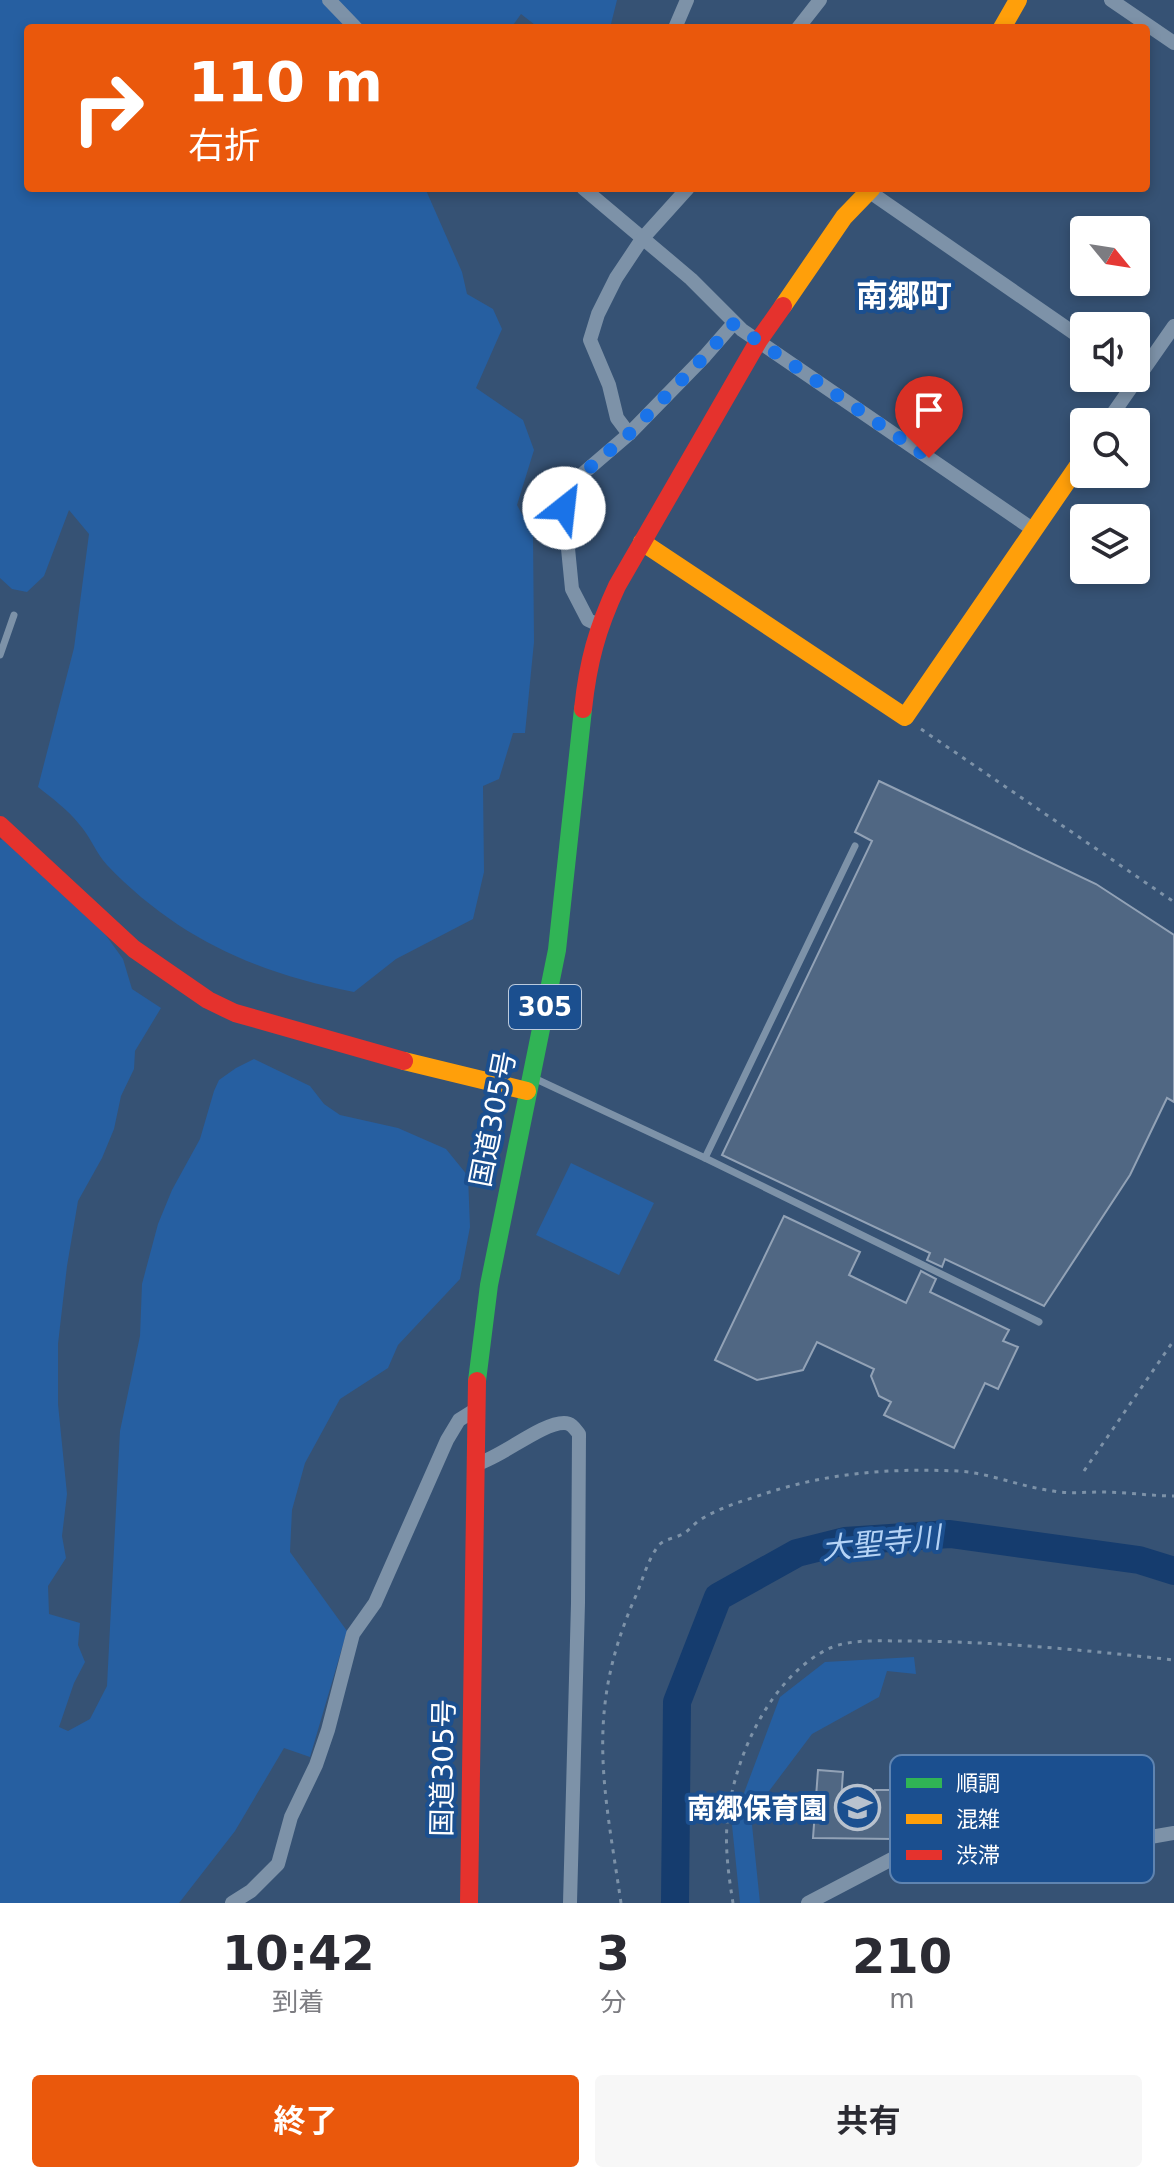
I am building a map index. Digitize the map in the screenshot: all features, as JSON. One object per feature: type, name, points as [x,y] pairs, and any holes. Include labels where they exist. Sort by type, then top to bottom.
[{"type":"main road","points":[[1004,24],[1018,0]]},
{"type":"main road","name":"国道305号","points":[[469,1903],[475,1410],[480,1347],[489,1285],[557,950],[588,666],[599,625],[642,542],[759,340],[844,217],[865,192]]},
{"type":"main road","points":[[642,542],[905,717],[1070,477]]},
{"type":"main road","points":[[2,831],[134,949],[208,1000],[235,1013],[369,1052],[528,1084]]},
{"type":"street","points":[[329,0],[352,24]]},
{"type":"street","points":[[677,24],[687,0]]},
{"type":"street","points":[[801,24],[820,0]]},
{"type":"street","points":[[1111,0],[1146,24]]},
{"type":"street","points":[[1150,27],[1174,43]]},
{"type":"street","points":[[588,192],[691,279],[733,324],[1034,530]]},
{"type":"street","points":[[629,434],[617,418],[609,385],[590,340],[598,314],[616,278],[642,239],[684,192]]},
{"type":"street","points":[[872,192],[1070,330]]},
{"type":"street","points":[[599,625],[588,620],[572,589],[564,508],[580,476],[629,434],[733,324]]},
{"type":"street","points":[[1150,359],[1174,326]]},
{"type":"street","points":[[232,1903],[251,1891],[278,1864],[291,1817],[324,1742],[353,1634],[375,1603],[447,1440],[459,1420],[475,1410]]},
{"type":"street","points":[[474,1465],[488,1461],[556,1425],[565,1423],[574,1426],[579,1434],[570,1903]]},
{"type":"street","points":[[1154,1836],[1174,1833]]},
{"type":"street","points":[[808,1903],[890,1860]]},
{"type":"lane","points":[[0,655],[14,615]]},
{"type":"lane","points":[[705,1158],[855,846]]},
{"type":"lane","points":[[528,1084],[705,1158],[1039,1322]]},
{"type":"path","points":[[905,717],[1174,902]]},
{"type":"path","points":[[1084,1471],[1174,1340]]},
{"type":"path","points":[[621,1903],[602,1777],[601,1736],[607,1681],[614,1650],[661,1542],[679,1536],[712,1513],[770,1491],[842,1474],[885,1470],[962,1471],[1028,1487],[1073,1493],[1174,1496]]},
{"type":"path","points":[[733,1903],[726,1827],[730,1798],[750,1741],[776,1695],[795,1674],[832,1648],[850,1643],[951,1641],[1174,1660]]},
{"type":"shaded area","points":[[0,0],[617,0],[611,24],[534,24],[521,14],[514,24],[24,24],[24,192],[427,192],[462,272],[467,294],[493,309],[502,329],[476,388],[523,420],[534,450],[517,505],[533,535],[534,642],[525,733],[513,733],[499,779],[483,786],[484,872],[473,919],[396,959],[354,992],[251,963],[220,949],[161,913],[103,860],[75,819],[38,787],[74,648],[89,534],[69,510],[44,576],[27,592],[12,589],[0,578]]},
{"type":"shaded area","points":[[8,838],[102,930],[123,959],[132,989],[161,1008],[135,1051],[134,1069],[121,1096],[114,1129],[78,1201],[67,1266],[58,1344],[58,1404],[67,1494],[62,1536],[66,1558],[48,1586],[49,1614],[80,1623],[78,1645],[85,1662],[74,1683],[59,1727],[68,1731],[90,1719],[107,1686],[120,1431],[140,1336],[142,1284],[158,1224],[172,1190],[200,1139],[219,1080],[254,1059],[310,1086],[324,1104],[340,1115],[398,1128],[446,1149],[468,1176],[470,1227],[460,1279],[398,1345],[388,1368],[340,1399],[305,1463],[292,1510],[290,1552],[347,1631],[310,1757],[284,1748],[235,1831],[179,1903],[0,1903],[0,840]]},
{"type":"shaded area","points":[[571,1163],[654,1203],[619,1275],[536,1235]]},
{"type":"shaded area","points":[[914,1657],[916,1674],[887,1671],[879,1697],[812,1734],[751,1815],[760,1903],[740,1903],[732,1825],[780,1697],[825,1662]]},
{"type":"building","points":[[879,781],[1096,884],[1174,935],[1174,1102],[1167,1098],[1130,1175],[1044,1306],[945,1259],[942,1267],[927,1260],[930,1253],[722,1155],[872,841],[855,832]]},
{"type":"building","points":[[784,1216],[860,1252],[849,1275],[906,1303],[921,1271],[936,1279],[930,1292],[1009,1330],[1003,1341],[1018,1347],[998,1389],[985,1383],[954,1448],[884,1415],[891,1402],[879,1396],[871,1376],[874,1369],[817,1342],[803,1370],[757,1380],[715,1360]]},
{"type":"building","points":[[818,1770],[843,1772],[841,1801],[874,1803],[875,1790],[890,1790],[890,1839],[813,1838]]},
{"type":"waterway","name":"大聖寺川","points":[[675,1903],[677,1702],[718,1597],[797,1553],[845,1541],[950,1534],[1139,1560],[1174,1571]]},
{"type":"traffic: fast","points":[[477,1381],[489,1285],[557,950],[583,709]]},
{"type":"traffic: slow","points":[[1004,24],[1018,0]]},
{"type":"traffic: slow","points":[[783,306],[844,217],[868,192]]},
{"type":"traffic: slow","points":[[642,542],[905,717],[1070,477]]},
{"type":"traffic: slow","points":[[404,1061],[527,1091]]},
{"type":"traffic: jam","points":[[583,709],[594,646],[617,586],[759,340],[783,306]]},
{"type":"traffic: jam","points":[[0,825],[134,949],[208,1000],[235,1013],[404,1061]]},
{"type":"traffic: jam","points":[[469,1903],[477,1381]]},
{"type":"place","name":"南郷保育園","points":[[858,1808]]},
{"type":"district","name":"南郷町","points":[[904,296]]},
{"type":"route","points":[[564,508],[580,476],[629,434],[733,324],[929,458]]}]
